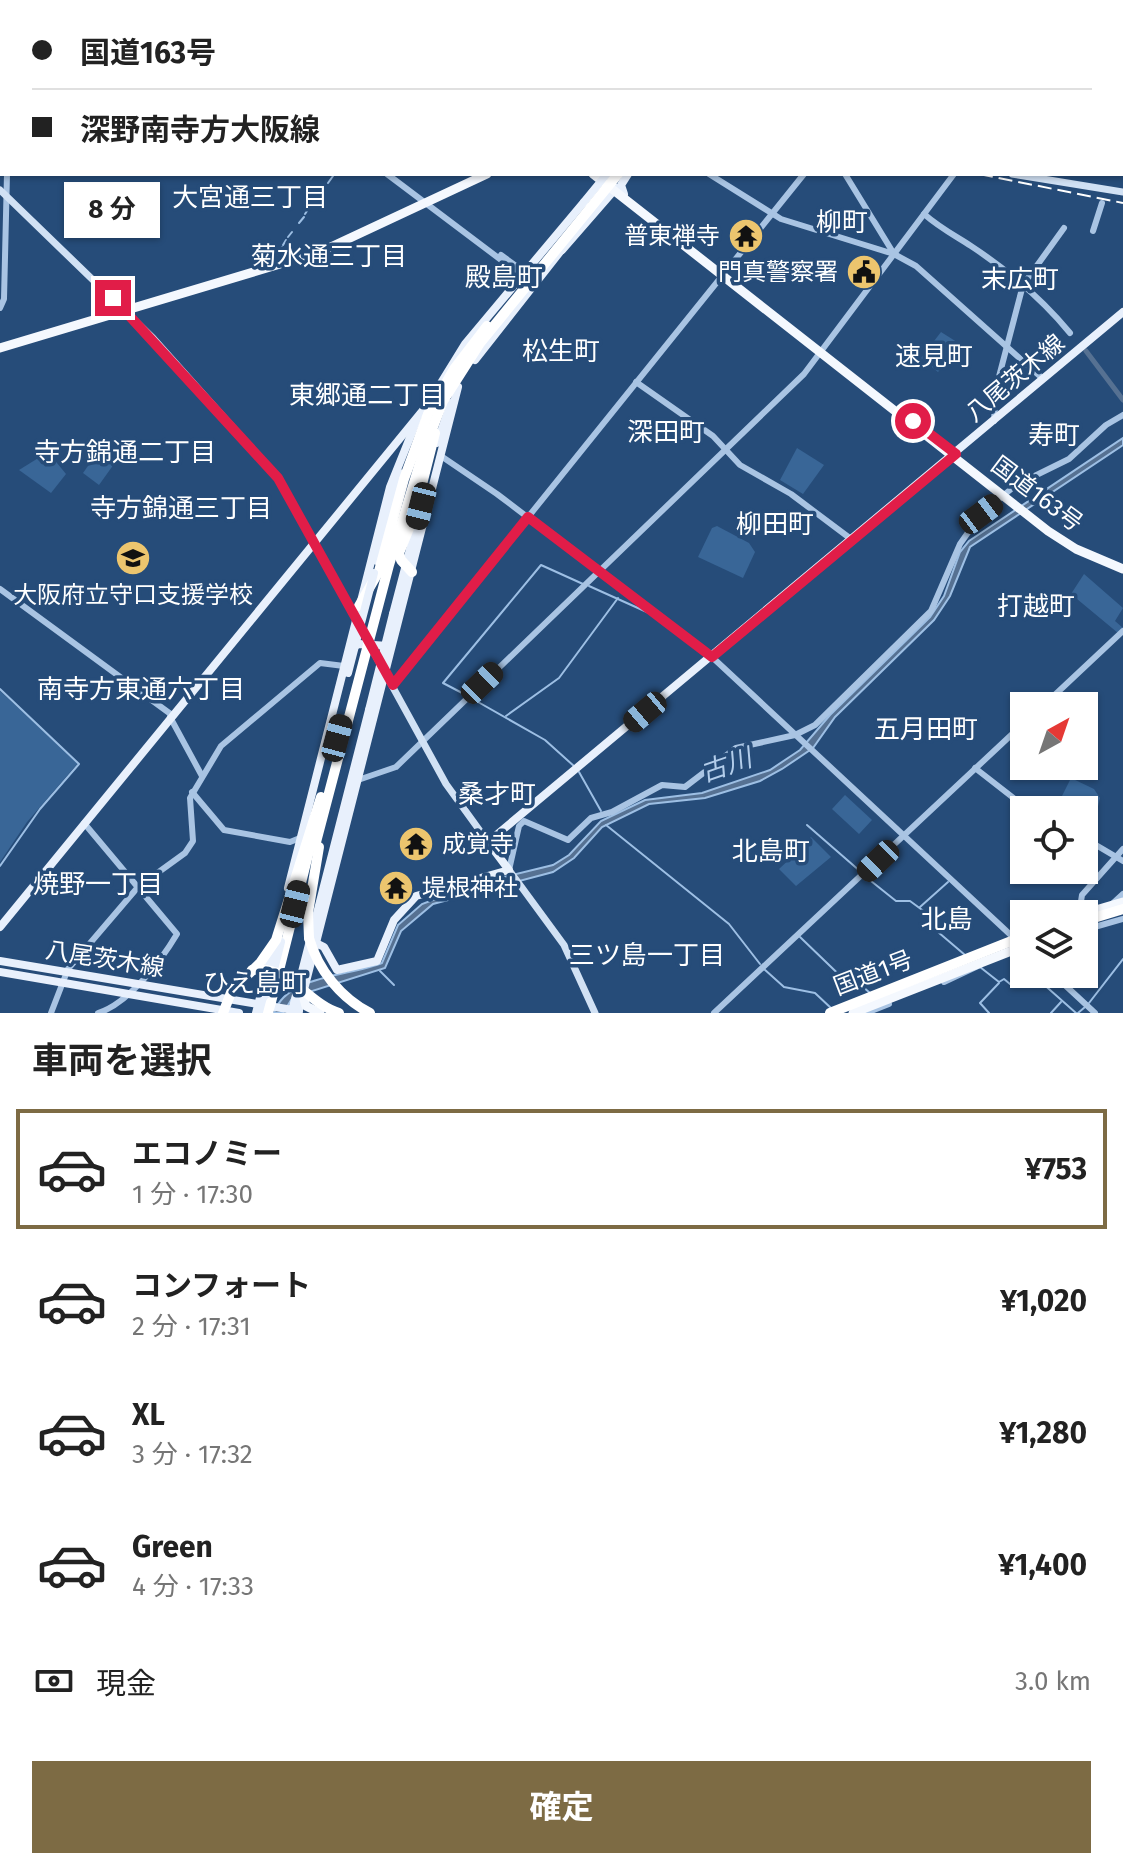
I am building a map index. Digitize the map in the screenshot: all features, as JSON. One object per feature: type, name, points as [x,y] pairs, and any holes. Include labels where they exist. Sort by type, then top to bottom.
[{"type":"highway","points":[[427,201],[475,176]]},
{"type":"highway","points":[[0,346],[320,252],[483,176]]},
{"type":"highway","points":[[381,545],[428,414],[458,361],[482,328],[610,181]]},
{"type":"highway","points":[[277,1011],[330,788],[419,464],[439,409],[469,357],[610,181]]},
{"type":"highway","name":"国道163号","points":[[610,181],[723,274],[1025,511],[1076,549],[1123,567]]},
{"type":"highway","points":[[220,1013],[230,992],[260,963],[276,940],[421,442],[447,384],[482,328]]},
{"type":"highway","points":[[408,569],[399,553],[414,516],[441,414],[469,357]]},
{"type":"highway","points":[[358,612],[382,561],[394,513]]},
{"type":"highway","points":[[277,1011],[325,771]]},
{"type":"highway","points":[[330,788],[310,903],[309,938],[315,955],[332,981],[349,1000],[370,1013]]},
{"type":"highway","points":[[1098,912],[1111,905],[1123,907]]},
{"type":"highway","points":[[1098,915],[1123,907]]},
{"type":"highway","name":"国道1号","points":[[833,1012],[967,957],[1010,944]]},
{"type":"highway","points":[[833,1012],[1010,946]]},
{"type":"highway","name":"国道1号","points":[[853,1013],[879,1006],[979,965],[1010,948]]},
{"type":"highway","points":[[220,1013],[221,1000],[232,982],[242,974],[261,969],[285,976],[322,1005],[339,1013]]},
{"type":"highway","points":[[303,995],[306,1006],[319,1013]]},
{"type":"highway","points":[[277,1011],[319,1013]]},
{"type":"main road","points":[[1024,176],[1123,192]]},
{"type":"main road","points":[[539,256],[584,202],[610,181]]},
{"type":"main road","points":[[0,927],[315,541],[403,440],[482,328],[561,251],[594,211],[610,181]]},
{"type":"main road","points":[[561,251],[610,181]]},
{"type":"main road","points":[[539,256],[564,236],[610,181]]},
{"type":"main road","points":[[277,1011],[303,995],[407,589],[414,534],[443,421],[458,387],[529,279],[539,256],[594,184],[610,181]]},
{"type":"main road","points":[[0,190],[124,309],[278,478],[358,612],[371,645],[450,791],[570,956],[595,1013]]},
{"type":"main road","name":"八尾茨木線","points":[[488,842],[1123,312]]},
{"type":"main road","points":[[277,1011],[316,918],[393,614],[436,476],[458,387]]},
{"type":"main road","points":[[277,1011],[281,942],[329,724],[401,470],[423,412]]},
{"type":"main road","points":[[311,804],[325,771],[347,655],[403,440]]},
{"type":"main road","points":[[414,534],[436,476]]},
{"type":"main road","points":[[347,655],[359,644],[390,645],[407,589]]},
{"type":"main road","points":[[325,771],[329,724]]},
{"type":"main road","points":[[311,804],[340,817]]},
{"type":"main road","points":[[333,880],[340,817]]},
{"type":"main road","points":[[237,1001],[253,999],[265,980],[302,842]]},
{"type":"main road","points":[[316,943],[324,947],[337,970],[377,961],[394,920],[416,896],[510,872]]},
{"type":"main road","name":"八尾茨木線","points":[[0,961],[138,982],[277,1011]]},
{"type":"main road","name":"八尾茨木線","points":[[0,972],[235,1013]]},
{"type":"main road","points":[[265,980],[277,1011]]},
{"type":"street","points":[[0,308],[4,299],[7,176]]},
{"type":"street","points":[[393,176],[529,279]]},
{"type":"street","points":[[712,176],[772,215],[912,262],[1042,378]]},
{"type":"street","points":[[393,685],[802,176]]},
{"type":"street","points":[[846,176],[894,254]]},
{"type":"street","points":[[358,780],[393,769],[725,449],[822,351],[952,176]]},
{"type":"street","points":[[1093,231],[1102,203]]},
{"type":"street","points":[[924,214],[947,234],[974,248],[1046,303],[1070,333]]},
{"type":"street","points":[[994,421],[996,388],[1023,285],[1064,228]]},
{"type":"street","points":[[636,382],[713,436],[740,465],[791,494],[852,541]]},
{"type":"street","points":[[510,872],[520,822],[530,821],[568,840],[586,821],[662,785],[685,787],[738,747],[797,737],[815,725],[925,619],[940,597],[966,533],[981,514],[1008,497],[1016,485],[1069,459],[1123,415]]},
{"type":"street","points":[[441,456],[528,517],[712,657],[902,837],[1010,931]]},
{"type":"street","points":[[0,589],[171,716],[202,776]]},
{"type":"street","points":[[1058,692],[1123,631]]},
{"type":"street","points":[[51,1013],[66,973],[138,887],[185,853],[193,841],[189,804],[192,792],[225,741],[320,663],[346,670]]},
{"type":"street","points":[[714,1013],[1010,736]]},
{"type":"street","points":[[975,768],[1011,796]]},
{"type":"street","points":[[192,792],[224,830],[302,842]]},
{"type":"street","points":[[84,823],[177,934],[161,961],[128,996],[117,1007],[98,1013]]},
{"type":"street","points":[[1098,846],[1120,859]]},
{"type":"street","points":[[1082,900],[1082,895],[1120,859],[1123,849]]},
{"type":"street","points":[[1111,905],[1123,894]]},
{"type":"street","points":[[1098,920],[1123,919]]},
{"type":"street","points":[[1068,988],[1095,1013]]},
{"type":"street","points":[[866,1013],[879,1006]]},
{"type":"shaded area","points":[[941,332],[960,344],[938,372],[921,358]]},
{"type":"shaded area","points":[[1123,438],[1123,445],[970,547],[950,596],[934,620],[835,717],[813,748],[782,769],[760,781],[705,798],[649,804],[602,827],[574,858],[553,872],[433,904],[401,931],[385,968],[293,997],[283,1013],[274,1013],[281,1000],[305,984],[382,963],[398,925],[422,904],[475,884],[553,865],[569,855],[601,821],[645,800],[702,793],[770,770],[800,750],[830,715],[930,617],[944,596],[960,552],[969,541]]},
{"type":"shaded area","points":[[102,446],[119,457],[99,485],[83,473]]},
{"type":"shaded area","points":[[797,448],[824,465],[803,494],[780,480]]},
{"type":"shaded area","points":[[48,452],[66,474],[51,493],[19,470]]},
{"type":"shaded area","points":[[717,526],[749,543],[755,552],[743,578],[698,557],[712,528]]},
{"type":"shaded area","points":[[1084,574],[1123,608],[1115,621],[1123,628],[1118,633],[1071,594]]},
{"type":"shaded area","points":[[0,691],[78,763],[27,822],[0,862]]},
{"type":"shaded area","points":[[1070,780],[1075,780],[1094,789],[1100,798],[1098,806],[1098,796],[1062,796]]},
{"type":"shaded area","points":[[845,795],[872,820],[859,834],[832,809]]},
{"type":"shaded area","points":[[811,837],[831,857],[796,886],[779,869],[793,856],[796,843],[801,847]]},
{"type":"waterway","points":[[328,183],[333,176]]},
{"type":"waterway","points":[[314,204],[323,190]]},
{"type":"waterway","points":[[305,214],[311,205]]},
{"type":"waterway","points":[[299,223],[304,217]]},
{"type":"waterway","points":[[288,237],[292,232]]},
{"type":"waterway","points":[[283,245],[286,240]]},
{"type":"waterway","points":[[278,253],[275,256],[282,247]]},
{"type":"waterway","points":[[1086,351],[1123,400]]},
{"type":"waterway","points":[[466,695],[443,683],[541,565],[583,584]]},
{"type":"waterway","points":[[589,586],[649,613]]},
{"type":"waterway","points":[[506,716],[559,678],[618,598]]},
{"type":"waterway","points":[[0,689],[79,764],[40,809],[0,866]]},
{"type":"waterway","points":[[471,698],[545,740],[575,767]]},
{"type":"waterway","points":[[579,772],[601,811]]},
{"type":"waterway","points":[[606,825],[729,924],[760,964]]},
{"type":"waterway","points":[[807,825],[861,872]]},
{"type":"waterway","points":[[866,877],[896,901],[910,901],[929,915],[938,932],[965,955]]},
{"type":"waterway","points":[[920,907],[948,882]]},
{"type":"waterway","points":[[800,937],[855,990],[862,986],[870,993]]},
{"type":"waterway","points":[[1089,1003],[1123,959]]},
{"type":"waterway","points":[[980,967],[999,982],[1004,979],[1010,984]]},
{"type":"waterway","points":[[764,969],[784,987],[815,993],[832,1009]]},
{"type":"waterway","points":[[380,971],[394,985]]},
{"type":"waterway","points":[[989,1013],[980,1003],[999,983]]},
{"type":"waterway","points":[[1048,988],[1076,1013]]},
{"type":"waterway","points":[[1051,1013],[1061,1002]]},
{"type":"waterway","points":[[1078,1013],[1085,1007]]},
{"type":"railway","points":[[989,176],[1123,203]]},
{"type":"place","name":"普東禅寺","points":[[746,236]]},
{"type":"place","name":"門真警察署","points":[[864,272]]},
{"type":"place","name":"大阪府立守口支援学校","points":[[133,558]]},
{"type":"place","name":"成覚寺","points":[[416,844]]},
{"type":"place","name":"堤根神社","points":[[396,888]]},
{"type":"district","name":"大宮通三丁目","points":[[250,197]]},
{"type":"district","name":"柳町","points":[[842,222]]},
{"type":"district","name":"菊水通三丁目","points":[[329,256]]},
{"type":"district","name":"殿島町","points":[[504,277]]},
{"type":"district","name":"末広町","points":[[1020,279]]},
{"type":"district","name":"松生町","points":[[561,351]]},
{"type":"district","name":"速見町","points":[[934,356]]},
{"type":"district","name":"東郷通二丁目","points":[[367,395]]},
{"type":"district","name":"深田町","points":[[666,432]]},
{"type":"district","name":"寿町","points":[[1054,435]]},
{"type":"district","name":"寺方錦通二丁目","points":[[125,452]]},
{"type":"district","name":"寺方錦通三丁目","points":[[181,508]]},
{"type":"district","name":"柳田町","points":[[775,524]]},
{"type":"district","name":"打越町","points":[[1036,606]]},
{"type":"district","name":"南寺方東通六丁目","points":[[141,689]]},
{"type":"district","name":"五月田町","points":[[926,729]]},
{"type":"district","name":"桑才町","points":[[497,794]]},
{"type":"district","name":"北島町","points":[[771,851]]},
{"type":"district","name":"焼野一丁目","points":[[98,884]]},
{"type":"district","name":"北島","points":[[947,919]]},
{"type":"district","name":"三ツ島一丁目","points":[[647,955]]},
{"type":"district","name":"ひえ島町","points":[[255,983]]},
{"type":"route","points":[[113,298],[153,338],[278,478],[296,505],[393,685],[528,517],[712,657],[956,454],[913,421]]},
{"type":"water label","name":"古川","points":[[726,765]]}]
